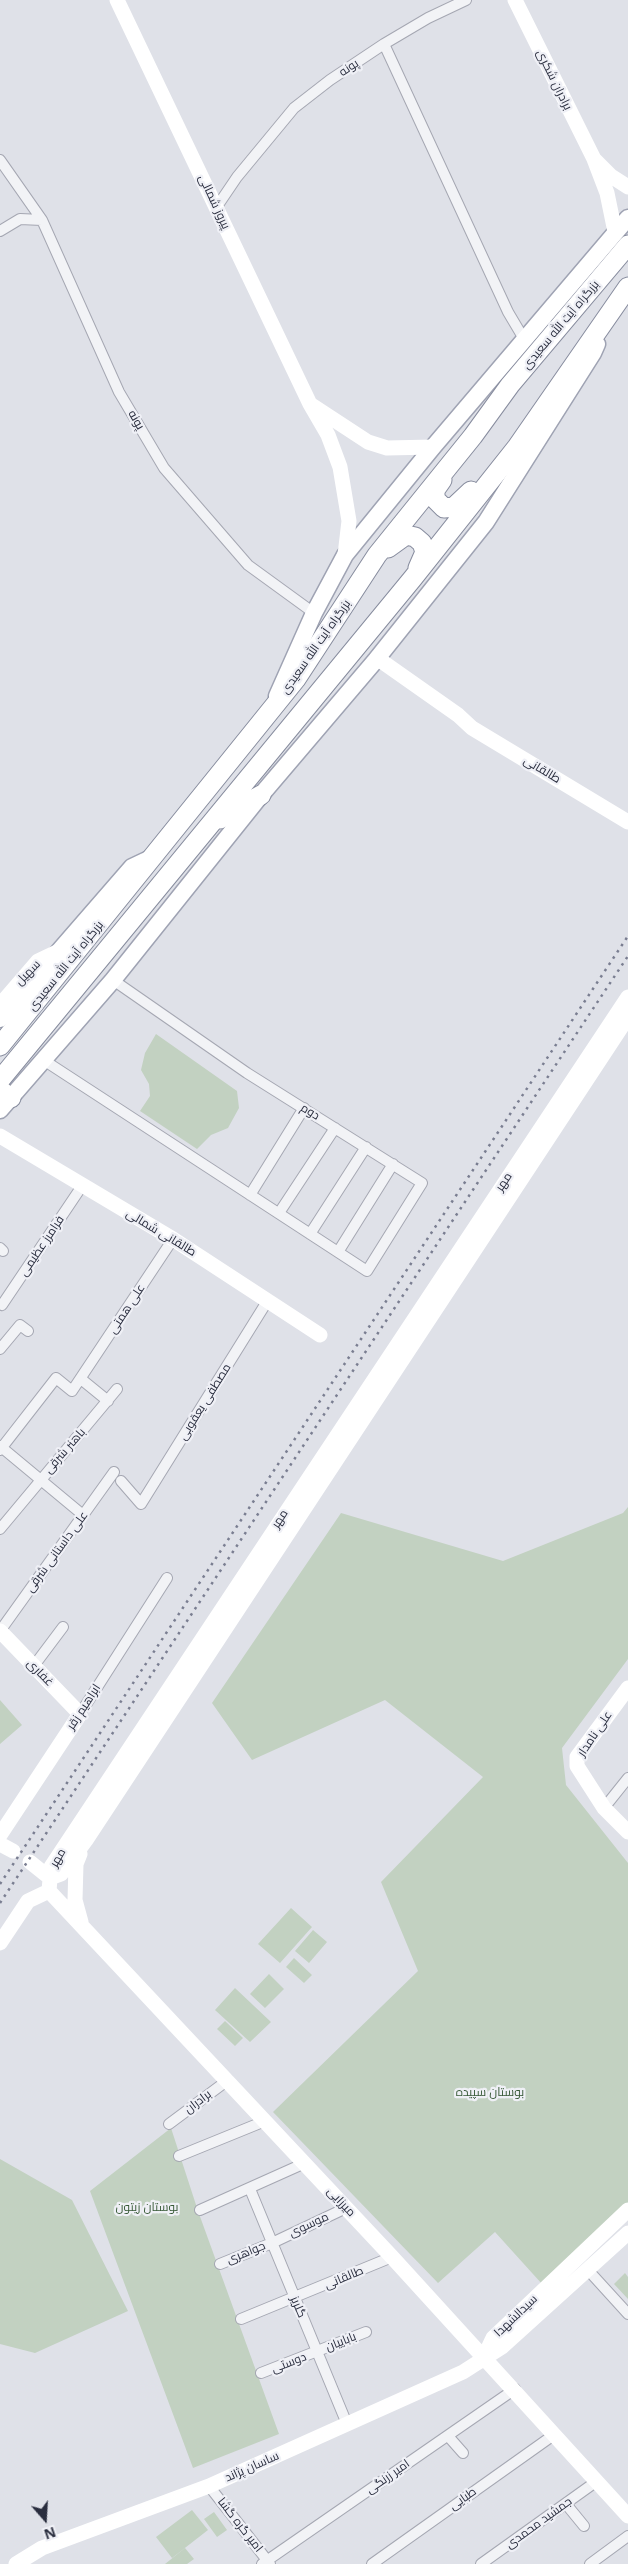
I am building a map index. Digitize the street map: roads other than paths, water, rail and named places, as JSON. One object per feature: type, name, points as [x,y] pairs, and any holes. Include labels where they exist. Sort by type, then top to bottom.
[{"type":"highway","name":"بزرگراه آیت الله سعیدی","points":[[0,1046],[301,672],[377,556],[473,436],[622,239]]},
{"type":"highway","name":"بزرگراه آیت الله سعیدی","points":[[0,1080],[413,578],[516,448],[609,311],[628,287]]},
{"type":"highway","points":[[473,436],[435,490],[435,499],[444,508],[454,507],[516,448]]},
{"type":"highway","points":[[377,556],[406,535],[415,538],[422,543],[425,552],[413,578]]},
{"type":"highway","points":[[208,826],[261,795]]},
{"type":"main road","points":[[269,713],[314,613],[345,555],[524,339],[622,239],[628,218]]},
{"type":"main road","points":[[4,1099],[45,1061],[113,980],[261,795],[377,658],[486,522],[593,353],[609,311]]},
{"type":"main road","points":[[0,1019],[62,950],[132,867],[154,857]]},
{"type":"street","name":"پیروز شمالی","points":[[118,0],[310,404],[328,435],[340,467],[349,521],[345,555]]},
{"type":"street","name":"پونه","points":[[216,208],[237,177],[294,108],[330,80],[384,44],[428,18],[466,0]]},
{"type":"street","name":"برادران شکری","points":[[515,0],[594,159]]},
{"type":"street","points":[[384,44],[508,312],[524,339]]},
{"type":"street","points":[[594,159],[610,176],[628,187]]},
{"type":"street","points":[[594,159],[622,239]]},
{"type":"street","name":"پونه","points":[[0,160],[42,220],[119,392],[164,468],[248,566],[314,613]]},
{"type":"street","points":[[0,231],[20,219],[42,220]]},
{"type":"street","points":[[310,404],[368,442],[387,448],[433,447]]},
{"type":"street","name":"طالقانی","points":[[377,658],[458,715],[472,728],[628,822]]},
{"type":"street","name":"طالقانی","points":[[458,715],[477,720],[628,813]]},
{"type":"street","name":"سهیل","points":[[0,1005],[38,961],[62,950]]},
{"type":"street","name":"دوم","points":[[113,980],[247,1073],[422,1183],[367,1271],[338,1252]]},
{"type":"street","name":"مهر","points":[[49,1885],[51,1867],[591,1063],[628,997]]},
{"type":"street","name":"مهر","points":[[591,1063],[628,1017]]},
{"type":"street","points":[[45,1061],[338,1252],[394,1164]]},
{"type":"street","points":[[250,1194],[304,1108]]},
{"type":"street","points":[[279,1214],[335,1128]]},
{"type":"street","name":"طالقانی شمالی","points":[[0,1136],[173,1239],[320,1335]]},
{"type":"street","points":[[310,1234],[366,1147]]},
{"type":"street","name":"فرامرز عظیمی","points":[[1,1304],[82,1186]]},
{"type":"street","name":"علی همتی","points":[[82,1380],[173,1239]]},
{"type":"street","name":"مهر","points":[[0,1943],[28,1901],[61,1874],[86,1840],[441,1289]]},
{"type":"street","name":"مصطفی یعقوبی","points":[[121,1481],[142,1504],[268,1300]]},
{"type":"street","points":[[0,1349],[24,1328]]},
{"type":"street","points":[[83,1515],[1,1448],[56,1378],[72,1391],[82,1380],[108,1401]]},
{"type":"street","name":"باهنر شرقی","points":[[0,1529],[117,1389]]},
{"type":"street","name":"علی داستانی شرقی","points":[[0,1631],[114,1472]]},
{"type":"street","name":"ابراهیم زقر","points":[[0,1835],[167,1578]]},
{"type":"street","points":[[33,1666],[63,1627]]},
{"type":"street","name":"غفاری","points":[[0,1631],[80,1714]]},
{"type":"street","name":"علی نامدار","points":[[628,1688],[577,1757],[577,1766],[604,1808],[628,1832]]},
{"type":"street","points":[[604,1808],[628,1778]]},
{"type":"street","points":[[82,1926],[74,1900],[75,1877],[76,1864],[86,1840]]},
{"type":"street","points":[[0,1844],[14,1852]]},
{"type":"street","name":"میرزایی","points":[[30,1862],[82,1926],[515,2389],[628,2516]]},
{"type":"street","name":"برادران","points":[[169,2124],[228,2080]]},
{"type":"street","points":[[179,2156],[265,2121]]},
{"type":"street","points":[[200,2210],[305,2164]]},
{"type":"street","name":"گلریز","points":[[250,2189],[347,2424]]},
{"type":"street","name":"موسوی","points":[[272,2243],[346,2208]]},
{"type":"street","name":"سیدالشهدا","points":[[484,2357],[493,2338],[628,2210]]},
{"type":"street","name":"سیدالشهدا","points":[[484,2357],[502,2347],[628,2233]]},
{"type":"street","name":"جواهری","points":[[220,2264],[272,2243]]},
{"type":"street","name":"طالقانی","points":[[241,2319],[392,2257]]},
{"type":"street","points":[[577,2259],[628,2314]]},
{"type":"street","name":"باباییان","points":[[317,2352],[366,2332]]},
{"type":"street","name":"دوستی","points":[[261,2373],[317,2352]]},
{"type":"street","name":"ساسان پژاند","points":[[16,2564],[42,2548],[209,2486],[462,2372],[484,2357]]},
{"type":"street","name":"امیر زرنگی","points":[[266,2563],[515,2389]]},
{"type":"street","name":"طبایی","points":[[372,2564],[555,2434]]},
{"type":"street","points":[[448,2436],[463,2453]]},
{"type":"street","name":"جمشید محمدی","points":[[481,2564],[597,2481]]},
{"type":"street","name":"امیر گره گشا","points":[[209,2486],[266,2563]]},
{"type":"street","points":[[566,2504],[584,2526]]},
{"type":"street","points":[[590,2564],[628,2536]]},
{"type":"railway","points":[[0,1884],[628,936]]},
{"type":"railway","points":[[0,1903],[628,956]]},
{"type":"park label","name":"بوستان سپیده","points":[[490,2093]]},
{"type":"park label","name":"بوستان زیتون","points":[[147,2208]]}]
